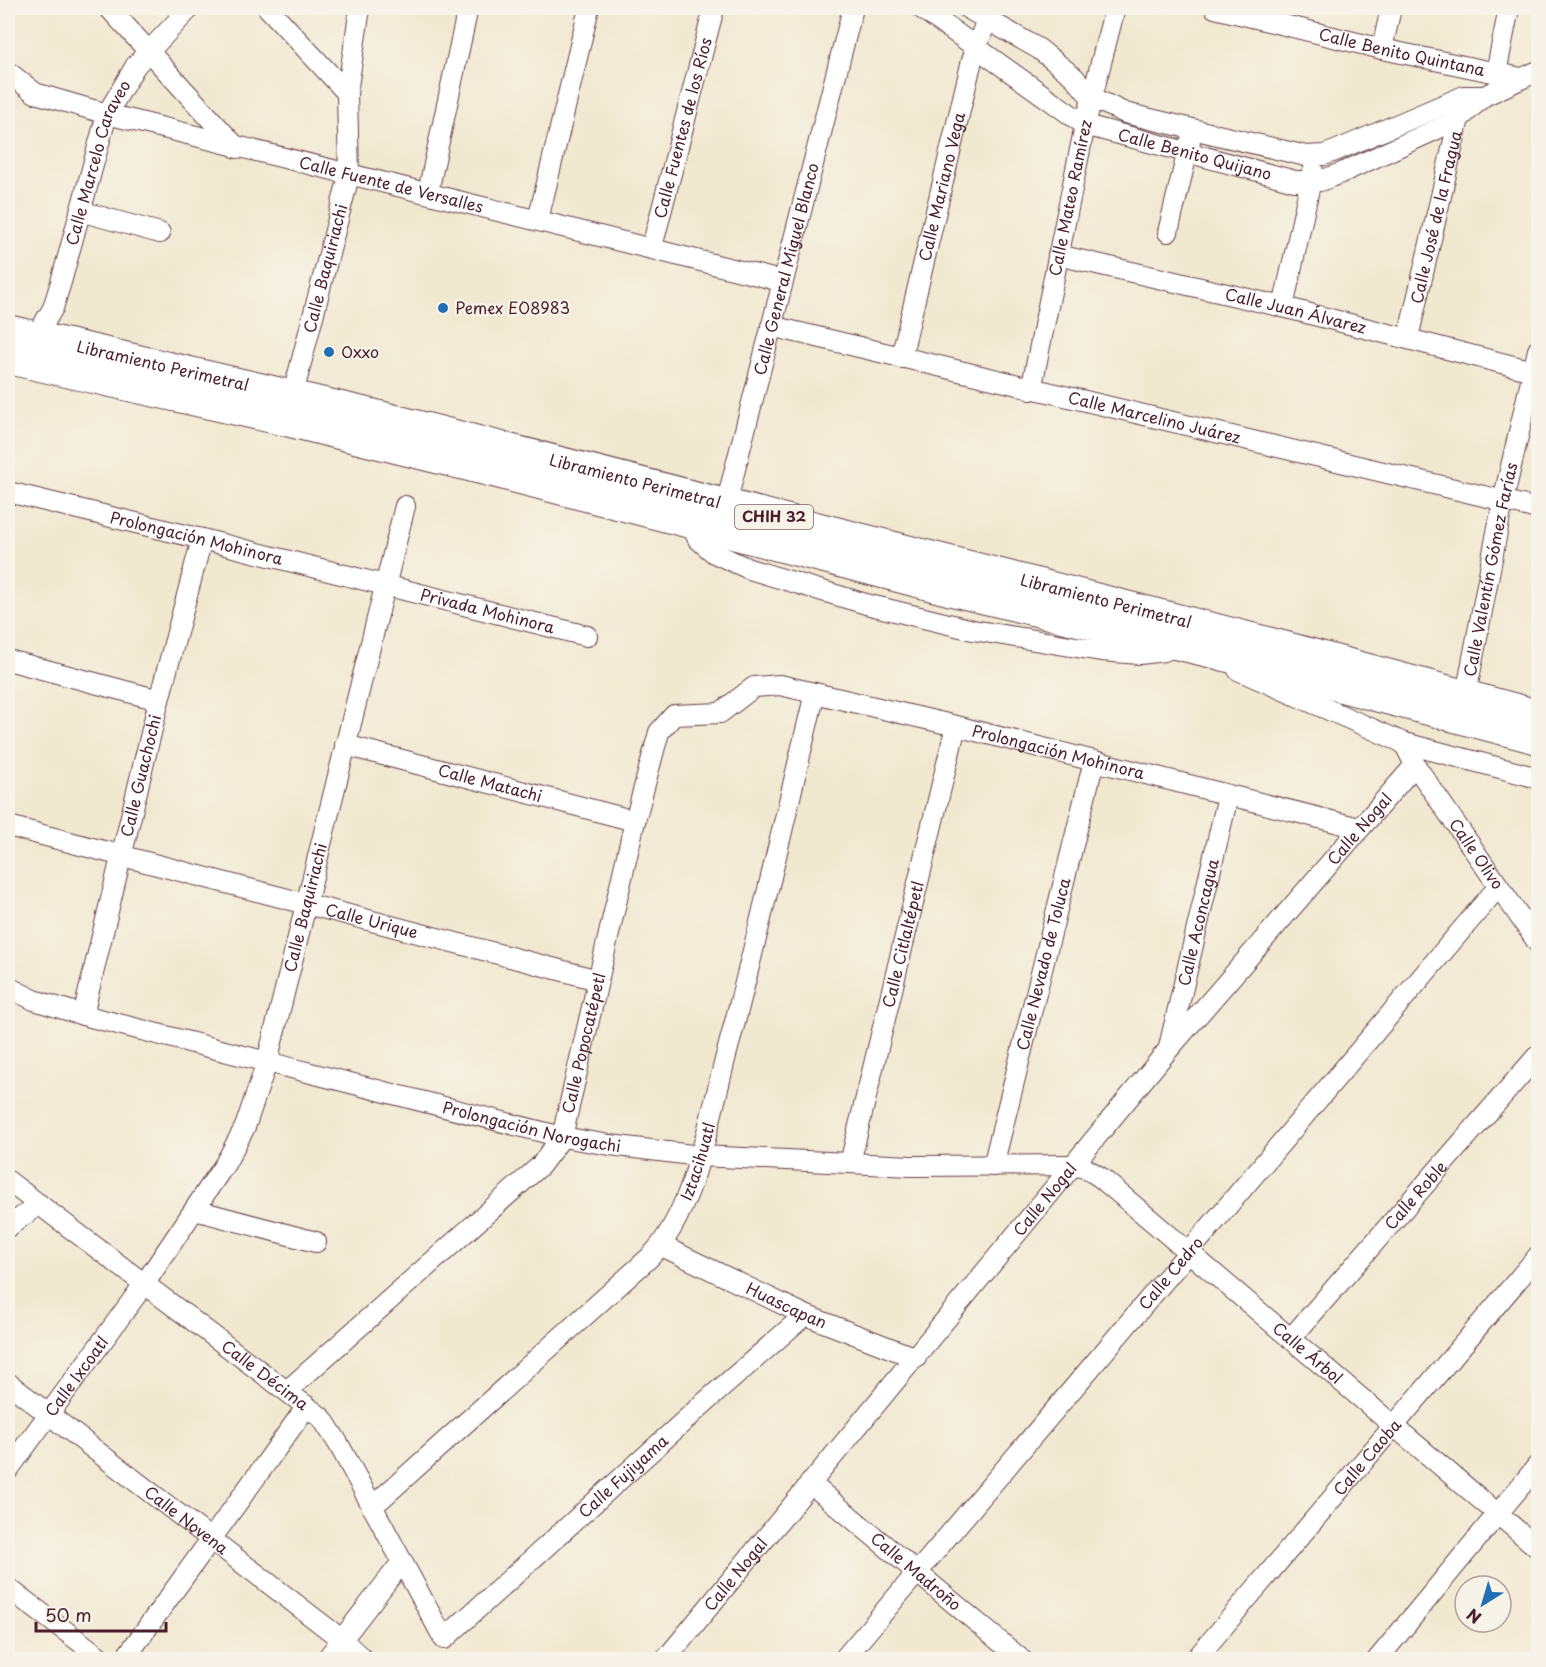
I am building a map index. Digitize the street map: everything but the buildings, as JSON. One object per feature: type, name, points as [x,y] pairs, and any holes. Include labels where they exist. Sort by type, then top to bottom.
[{"type":"main road","name":"Libramiento Perimetral","points":[[8,330],[690,523],[722,518],[963,594],[1176,645],[1463,707],[1539,715]]},
{"type":"main road","name":"Libramiento Perimetral","points":[[8,359],[290,408],[722,518],[1290,648],[1463,707],[1539,739]]},
{"type":"street","points":[[109,8],[237,148]]},
{"type":"street","name":"Calle Marcelo Caraveo","points":[[36,337],[53,308],[107,114],[119,90],[148,50],[190,8]]},
{"type":"street","points":[[268,8],[347,93]]},
{"type":"street","name":"Calle Baquiriachi","points":[[290,408],[350,176],[347,93],[360,8]]},
{"type":"street","points":[[428,192],[468,8]]},
{"type":"street","points":[[538,220],[590,8]]},
{"type":"street","name":"Calle Fuentes de los Ríos","points":[[652,247],[714,8]]},
{"type":"street","name":"Calle General Miguel Blanco","points":[[722,518],[781,281],[853,8]]},
{"type":"street","name":"Calle Benito Quijano","points":[[921,8],[1085,125],[1295,181],[1310,183],[1339,174],[1459,119],[1484,96],[1530,74]]},
{"type":"street","name":"Calle Benito Quijano","points":[[967,8],[1058,63],[1091,97],[1125,113],[1316,157],[1464,96],[1484,96]]},
{"type":"street","name":"Calle Mateo Ramírez","points":[[1031,390],[1091,97],[1115,8]]},
{"type":"street","name":"Calle Benito Quintana","points":[[1215,8],[1255,13],[1382,49],[1496,73],[1530,74]]},
{"type":"street","points":[[1382,49],[1391,8]]},
{"type":"street","points":[[1496,73],[1509,8]]},
{"type":"street","name":"Calle Mariano Vega","points":[[901,358],[977,46],[987,19]]},
{"type":"street","name":"Calle Fuente de Versalles","points":[[8,72],[35,93],[107,114],[350,176],[428,192],[652,247],[781,281]]},
{"type":"street","name":"Calle José de la Fragua","points":[[1408,338],[1464,96]]},
{"type":"street","points":[[1168,232],[1193,128]]},
{"type":"street","points":[[1283,307],[1316,157]]},
{"type":"street","points":[[80,212],[160,233]]},
{"type":"street","name":"Calle Juan Álvarez","points":[[1058,255],[1283,307],[1533,371]]},
{"type":"street","name":"Calle Marcelino Juárez","points":[[771,326],[1031,390],[1539,509]]},
{"type":"street","name":"Calle Valentín Gómez Farías","points":[[1463,707],[1503,501],[1539,350]]},
{"type":"street","name":"Prolongación Mohinora","points":[[8,492],[386,585]]},
{"type":"street","name":"Calle Baquiriachi","points":[[145,1283],[234,1149],[245,1127],[267,1062],[405,506]]},
{"type":"street","points":[[690,523],[698,539],[714,553],[749,569],[866,604],[973,630],[1101,651],[1140,654],[1164,651],[1176,645]]},
{"type":"street","name":"Calle Guachochi","points":[[83,1015],[159,700],[202,538]]},
{"type":"street","name":"Privada Mohinora","points":[[386,585],[587,636]]},
{"type":"street","points":[[1221,655],[1228,666],[1404,743],[1539,778]]},
{"type":"street","points":[[8,660],[159,700]]},
{"type":"street","name":"Prolongación Mohinora","points":[[754,687],[769,684],[815,693],[956,726],[1359,828]]},
{"type":"street","name":"Calle Popocatépetl","points":[[288,1390],[540,1166],[562,1137],[635,821],[659,732],[664,723],[680,714],[720,713],[754,687]]},
{"type":"street","name":"Iztacihuatl","points":[[372,1507],[662,1246],[669,1235],[700,1156],[742,995],[815,693]]},
{"type":"street","name":"Calle Citlaltépetl","points":[[850,1163],[956,726]]},
{"type":"street","points":[[1404,743],[1415,765]]},
{"type":"street","name":"Calle Matachi","points":[[345,745],[635,821]]},
{"type":"street","name":"Calle Nevado de Toluca","points":[[993,1166],[1094,761]]},
{"type":"street","name":"Calle Nogal","points":[[665,1659],[916,1358],[1168,1050],[1415,765]]},
{"type":"street","name":"Calle Olivo","points":[[1415,765],[1539,943]]},
{"type":"street","name":"Calle Aconcagua","points":[[1168,1050],[1228,796]]},
{"type":"street","name":"Calle Urique","points":[[8,826],[598,980]]},
{"type":"street","name":"Calle Cedro","points":[[843,1659],[1498,887]]},
{"type":"street","name":"Prolongación Norogachi","points":[[8,987],[34,1000],[83,1015],[562,1137],[700,1156],[911,1166],[1072,1165]]},
{"type":"street","name":"Calle Roble","points":[[1292,1337],[1539,1055]]},
{"type":"street","name":"Calle Árbol","points":[[1072,1165],[1085,1168],[1100,1177],[1539,1548]]},
{"type":"street","name":"Calle Décima","points":[[8,1181],[288,1390],[327,1425],[444,1640]]},
{"type":"street","points":[[8,1227],[39,1204]]},
{"type":"street","points":[[195,1210],[316,1242]]},
{"type":"street","name":"Huascapan","points":[[662,1246],[805,1315],[916,1358]]},
{"type":"street","name":"Calle Caoba","points":[[1195,1659],[1539,1256]]},
{"type":"street","name":"Calle Ixcoatl","points":[[8,1470],[145,1283]]},
{"type":"street","name":"Calle Fujiyama","points":[[444,1640],[685,1420],[805,1315]]},
{"type":"street","name":"Calle Novena","points":[[8,1383],[364,1659]]},
{"type":"street","points":[[124,1659],[213,1540],[308,1406]]},
{"type":"street","points":[[1380,1659],[1496,1513],[1539,1465]]},
{"type":"street","name":"Calle Madroño","points":[[810,1483],[1022,1659]]},
{"type":"street","points":[[326,1659],[402,1562]]},
{"type":"street","points":[[8,1588],[104,1659]]},
{"type":"place","name":"Pemex E08983","points":[[443,308]]},
{"type":"place","name":"Oxxo","points":[[329,352]]}]
